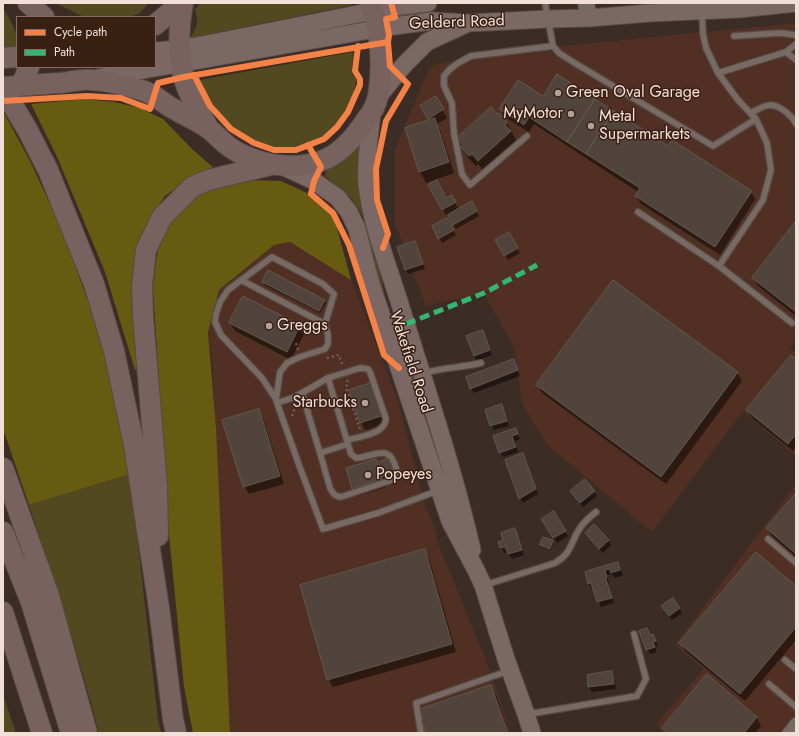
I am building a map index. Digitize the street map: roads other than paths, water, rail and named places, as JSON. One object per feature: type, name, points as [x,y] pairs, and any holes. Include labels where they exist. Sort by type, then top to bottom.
[{"type":"highway","points":[[16,3],[22,16]]},
{"type":"highway","points":[[28,3],[43,16]]},
{"type":"highway","points":[[156,24],[182,3]]},
{"type":"highway","points":[[182,3],[179,25],[180,56],[187,88],[209,129]]},
{"type":"highway","points":[[90,80],[124,85],[143,90],[209,129],[221,140],[249,158],[277,165],[297,166],[328,158],[348,143],[360,129],[375,104],[381,63],[373,14]]},
{"type":"highway","points":[[3,58],[16,57]]},
{"type":"highway","points":[[28,68],[9,87],[27,129],[48,170],[94,284],[114,351],[134,445],[159,608],[176,733]]},
{"type":"highway","name":"Gelderd Road","points":[[9,87],[90,80]]},
{"type":"highway","points":[[159,608],[157,486],[143,316],[142,286],[146,250],[162,217],[192,187],[208,180],[277,165]]},
{"type":"highway","points":[[3,468],[49,596],[87,733]]},
{"type":"highway","points":[[3,532],[30,602],[71,733]]},
{"type":"highway","points":[[3,612],[41,733]]},
{"type":"highway","points":[[3,653],[41,733]]},
{"type":"main road","name":"Gelderd Road","points":[[156,62],[373,14],[393,7],[428,3]]},
{"type":"main road","name":"Gelderd Road","points":[[373,14],[432,21],[468,23],[547,11],[650,13],[701,7],[796,3]]},
{"type":"main road","points":[[375,104],[404,64],[427,42],[468,23]]},
{"type":"main road","name":"Gelderd Road","points":[[156,51],[180,56]]},
{"type":"main road","name":"Gelderd Road","points":[[90,80],[135,68]]},
{"type":"main road","name":"Wakefield Road","points":[[375,104],[368,155],[367,184],[374,221],[421,373],[447,487]]},
{"type":"main road","name":"Wakefield Road","points":[[277,165],[314,181],[337,197],[349,212],[357,228],[370,281],[447,487],[466,523],[480,578],[532,733]]},
{"type":"street","points":[[788,733],[796,723]]},
{"type":"lane","points":[[701,7],[703,34],[706,48],[718,73],[738,100],[756,119],[767,143],[771,170],[763,200],[719,266]]},
{"type":"lane","points":[[547,11],[552,46],[559,54],[714,146],[756,119]]},
{"type":"lane","points":[[734,36],[780,33],[796,35]]},
{"type":"lane","points":[[718,73],[786,52],[796,44]]},
{"type":"lane","points":[[527,136],[470,185],[462,174],[454,133],[452,103],[444,86],[444,76],[458,62],[471,56],[552,46]]},
{"type":"lane","points":[[786,52],[796,60]]},
{"type":"lane","points":[[751,113],[770,105],[778,107],[787,113],[796,124]]},
{"type":"lane","points":[[638,212],[719,266],[792,323]]},
{"type":"lane","points":[[277,401],[280,372],[287,363],[300,356],[324,349],[328,344],[328,335],[324,324],[334,294],[323,284],[272,257],[228,290],[220,302],[215,322],[221,335],[262,378],[277,401],[323,529],[378,513],[447,487]]},
{"type":"lane","points":[[241,280],[324,324]]},
{"type":"lane","points":[[421,373],[444,368],[459,368],[481,363]]},
{"type":"lane","points":[[277,401],[295,397],[328,378],[360,368],[368,369],[386,419],[385,423],[379,431],[320,453]]},
{"type":"lane","points":[[302,393],[332,494],[341,497],[394,478],[396,472],[394,464],[391,457],[386,453],[380,452],[356,458],[351,454],[328,378]]},
{"type":"lane","points":[[480,578],[555,563],[565,557],[580,528],[586,520],[596,512]]},
{"type":"lane","points":[[768,539],[796,563]]},
{"type":"lane","points":[[526,714],[637,696],[646,679],[634,634]]},
{"type":"lane","points":[[785,660],[796,669]]},
{"type":"lane","points":[[421,733],[416,703],[510,670]]},
{"type":"lane","points":[[769,684],[796,707]]},
{"type":"place","name":"Green Oval Garage","points":[[558,93]]},
{"type":"place","name":"MyMotor","points":[[571,114]]},
{"type":"place","name":"Metal Supermarkets","points":[[591,126]]},
{"type":"place","name":"Greggs","points":[[269,326]]},
{"type":"place","name":"Starbucks","points":[[365,403]]},
{"type":"place","name":"Popeyes","points":[[368,475]]}]
